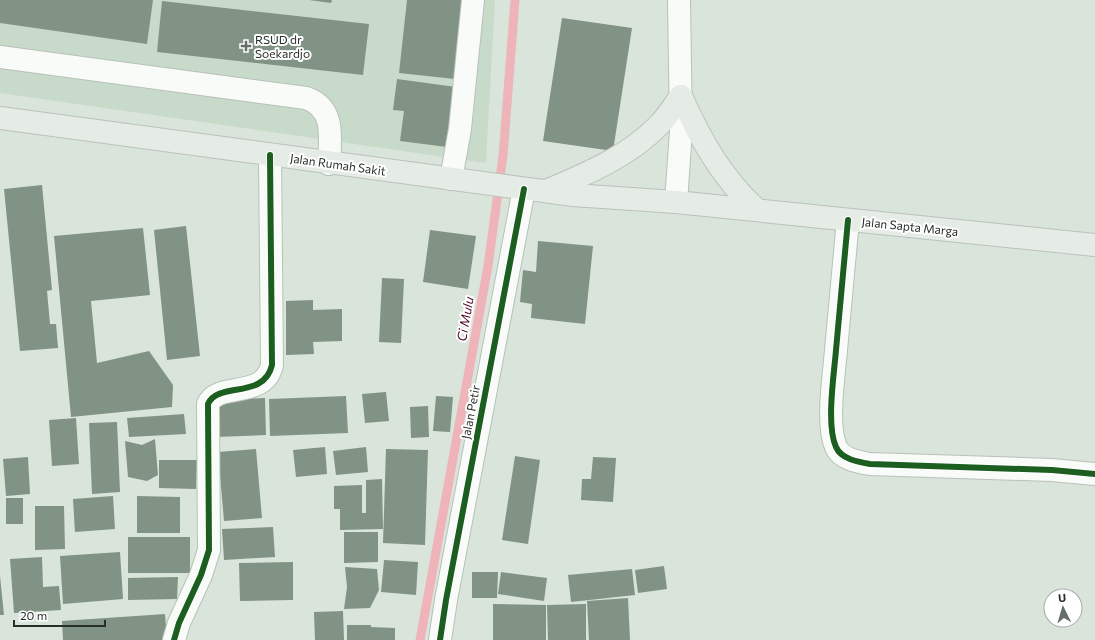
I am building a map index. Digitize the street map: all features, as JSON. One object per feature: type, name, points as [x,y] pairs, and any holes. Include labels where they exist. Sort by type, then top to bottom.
[{"type":"main road","points":[[546,191],[596,170],[639,142],[660,125],[681,96]]},
{"type":"main road","points":[[681,96],[693,124],[712,157],[742,196],[757,210]]},
{"type":"main road","name":"Jalan Rumah Sakit","points":[[0,118],[329,164],[546,191],[574,196],[676,202]]},
{"type":"main road","name":"Jalan Sapta Marga","points":[[676,202],[1095,245]]},
{"type":"street","points":[[454,180],[473,0]]},
{"type":"street","points":[[676,202],[681,96],[679,0]]},
{"type":"street","points":[[0,57],[306,98],[321,106],[327,115],[330,129],[329,164]]},
{"type":"street","points":[[174,640],[201,575],[209,550],[208,404],[211,398],[216,395],[246,388],[259,383],[267,377],[272,364],[270,155]]},
{"type":"street","name":"Jalan Petir","points":[[440,640],[519,188]]},
{"type":"street","points":[[848,220],[832,396],[833,438],[836,448],[841,454],[850,459],[870,464],[1052,470],[1095,474]]},
{"type":"shaded area","name":"RSUD dr Soekardjo","points":[[0,0],[495,0],[486,163],[0,93]]},
{"type":"building","points":[[0,0],[153,0],[147,44],[0,23]]},
{"type":"building","points":[[309,0],[332,0],[331,3]]},
{"type":"building","points":[[407,0],[465,0],[455,79],[399,73]]},
{"type":"building","points":[[162,1],[369,24],[363,75],[157,52]]},
{"type":"building","points":[[562,18],[632,28],[613,151],[543,141]]},
{"type":"building","points":[[397,79],[456,87],[447,147],[400,141],[404,111],[393,110]]},
{"type":"building","points":[[42,185],[52,290],[47,291],[50,324],[56,324],[58,348],[20,351],[4,189]]},
{"type":"building","points":[[186,226],[200,356],[167,360],[154,230]]},
{"type":"building","points":[[143,228],[150,295],[91,301],[97,363],[149,351],[173,385],[172,407],[71,417],[54,236]]},
{"type":"building","points":[[430,230],[476,236],[468,289],[423,282]]},
{"type":"building","points":[[538,241],[593,246],[585,324],[531,318],[532,304],[520,302],[523,270],[536,272]]},
{"type":"building","points":[[382,278],[404,279],[401,343],[379,342]]},
{"type":"building","points":[[313,300],[313,310],[342,309],[342,341],[313,342],[314,354],[286,355],[286,301]]},
{"type":"building","points":[[386,392],[389,421],[365,423],[362,394]]},
{"type":"building","points":[[346,396],[348,433],[270,436],[269,399]]},
{"type":"building","points":[[436,396],[453,397],[450,432],[433,431]]},
{"type":"building","points":[[265,398],[266,435],[215,437],[214,400]]},
{"type":"building","points":[[428,406],[429,437],[411,438],[410,407]]},
{"type":"building","points":[[184,414],[186,434],[129,437],[127,418]]},
{"type":"building","points":[[76,418],[79,464],[52,466],[49,420]]},
{"type":"building","points":[[117,422],[120,492],[92,494],[89,423]]},
{"type":"building","points":[[155,439],[158,475],[147,481],[128,477],[125,441],[142,445]]},
{"type":"building","points":[[325,447],[327,474],[296,477],[293,450]]},
{"type":"building","points":[[366,447],[368,472],[336,475],[333,451]]},
{"type":"building","points":[[256,449],[262,518],[224,521],[218,452]]},
{"type":"building","points":[[386,449],[428,450],[425,545],[383,543]]},
{"type":"building","points":[[515,456],[540,460],[528,544],[502,540]]},
{"type":"building","points":[[28,457],[30,494],[6,496],[3,459]]},
{"type":"building","points":[[593,457],[616,458],[613,502],[581,500],[582,479],[591,479]]},
{"type":"building","points":[[159,460],[197,460],[196,489],[159,488]]},
{"type":"building","points":[[382,479],[383,529],[340,530],[340,509],[334,509],[334,486],[362,485],[362,513],[366,513],[366,480]]},
{"type":"building","points":[[113,496],[115,529],[75,532],[73,499]]},
{"type":"building","points":[[137,496],[180,497],[180,533],[137,533]]},
{"type":"building","points":[[6,498],[23,498],[23,524],[6,524]]},
{"type":"building","points":[[35,506],[64,506],[65,549],[35,550]]},
{"type":"building","points":[[273,527],[275,557],[224,560],[222,529]]},
{"type":"building","points":[[344,532],[378,532],[378,562],[344,563]]},
{"type":"building","points":[[128,537],[190,537],[190,573],[128,573]]},
{"type":"building","points":[[120,552],[123,599],[63,604],[60,556]]},
{"type":"building","points":[[42,557],[43,587],[59,586],[61,610],[14,613],[10,559]]},
{"type":"building","points":[[384,560],[418,562],[416,595],[381,592]]},
{"type":"building","points":[[293,562],[293,600],[240,601],[239,563]]},
{"type":"building","points":[[664,566],[667,589],[638,593],[635,570]]},
{"type":"building","points":[[345,567],[377,569],[379,590],[370,608],[344,609],[347,587]]},
{"type":"building","points":[[632,569],[635,595],[571,602],[568,575]]},
{"type":"building","points":[[472,572],[498,572],[497,598],[472,598]]},
{"type":"building","points":[[501,572],[547,578],[544,601],[498,594]]},
{"type":"building","points":[[0,576],[4,615],[0,615]]},
{"type":"building","points":[[178,577],[177,599],[128,600],[128,578]]},
{"type":"building","points":[[628,598],[630,640],[589,640],[587,601]]},
{"type":"building","points":[[493,604],[546,605],[546,640],[493,640]]},
{"type":"building","points":[[586,604],[586,640],[548,640],[547,605]]},
{"type":"building","points":[[343,611],[344,640],[315,640],[314,612]]},
{"type":"building","points":[[165,614],[167,640],[63,640],[62,621]]},
{"type":"building","points":[[347,625],[371,625],[371,640],[347,640]]},
{"type":"building","points":[[371,627],[395,628],[395,640],[371,640]]},
{"type":"waterway","name":"Ci Mulu","points":[[420,640],[488,266],[503,156],[515,0]]},
{"type":"cycle path","points":[[174,640],[179,623],[201,575],[209,550],[208,404],[213,397],[221,393],[251,387],[260,383],[267,376],[272,365],[270,155]]},
{"type":"cycle path","points":[[440,640],[446,600],[524,189]]},
{"type":"cycle path","points":[[848,220],[831,413],[833,438],[838,451],[850,459],[870,464],[1052,470],[1095,474]]},
{"type":"place","name":"RSUD dr Soekardjo","points":[[246,46]]}]
